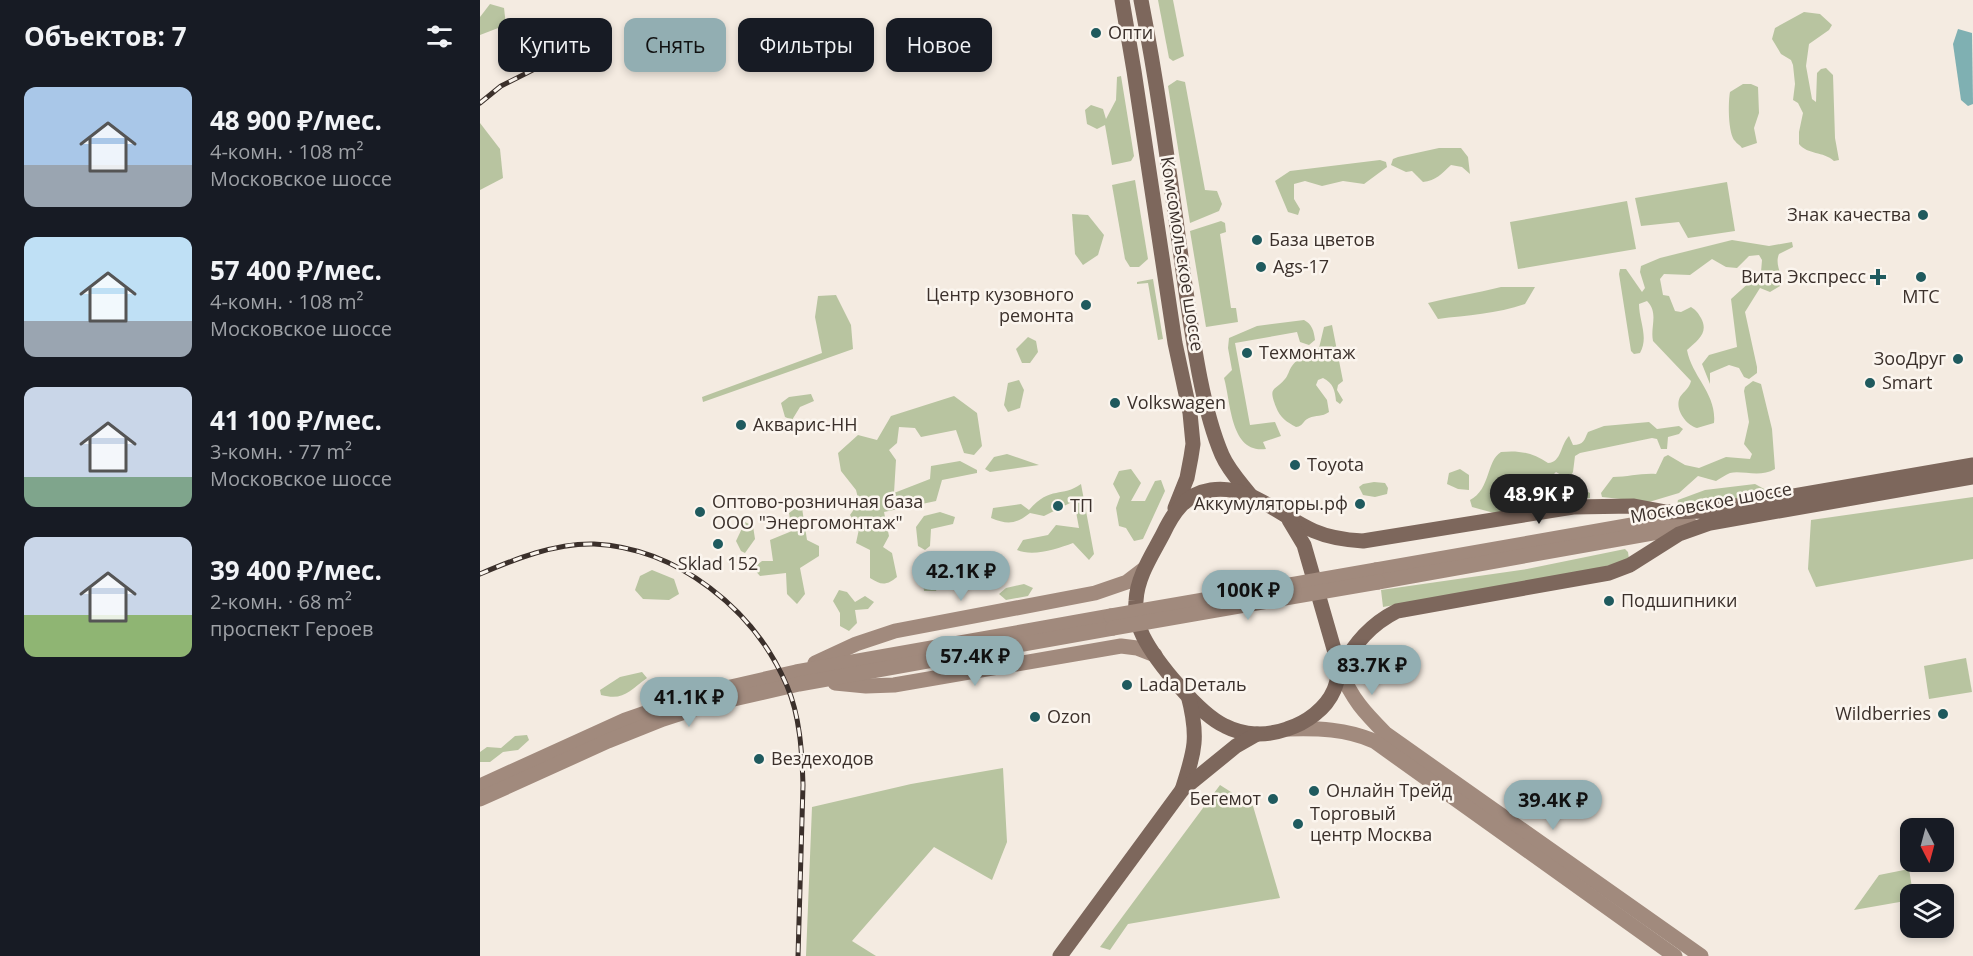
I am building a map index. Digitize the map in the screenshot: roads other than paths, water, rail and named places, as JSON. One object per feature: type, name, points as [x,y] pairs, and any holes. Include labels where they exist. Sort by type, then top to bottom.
[{"type":"main road","name":"Комсомольское шоссе","points":[[1122,0],[1175,343],[1190,413],[1193,444],[1187,478],[1174,511],[1138,585],[1137,618],[1142,634],[1155,655],[1188,695],[1224,726],[1238,732],[1257,734]]},
{"type":"main road","name":"Комсомольское шоссе","points":[[1141,0],[1155,77],[1193,334],[1209,410],[1223,456],[1231,471],[1251,496]]},
{"type":"main road","name":"Московское шоссе","points":[[480,786],[617,723],[700,694],[1708,517],[1973,465]]},
{"type":"main road","name":"Московское шоссе","points":[[1708,517],[1973,477]]},
{"type":"main road","points":[[1174,511],[1191,497],[1211,490],[1231,490],[1251,496],[1313,531],[1336,539],[1363,541],[1573,507],[1634,506],[1708,517]]},
{"type":"main road","points":[[1285,516],[1297,530],[1304,545],[1340,670],[1350,694],[1360,708],[1386,734],[1701,956]]},
{"type":"main road","points":[[1288,729],[1311,718],[1325,705],[1334,691],[1340,670],[1364,633],[1378,620],[1397,611],[1609,573],[1630,565],[1708,517]]},
{"type":"main road","points":[[798,678],[856,644],[895,631],[1081,597],[1127,582],[1144,569]]},
{"type":"main road","points":[[798,678],[894,685],[1121,646],[1137,648],[1155,655]]},
{"type":"main road","name":"Московское шоссе","points":[[480,799],[608,741],[663,719],[798,678]]},
{"type":"main road","points":[[1182,790],[1195,750],[1195,723],[1188,695]]},
{"type":"main road","points":[[1059,956],[1182,790],[1236,746],[1257,734],[1288,729],[1317,728],[1355,733],[1374,741],[1675,956]]},
{"type":"water","points":[[1958,29],[1972,33],[1973,104],[1968,106],[1961,100],[1953,44]]},
{"type":"railway","points":[[480,103],[501,86],[529,72]]},
{"type":"railway","points":[[480,574],[521,558],[565,546],[594,544],[625,548],[655,557],[684,571],[710,588],[755,632],[773,658],[787,686],[795,709],[799,734],[803,785],[798,956]]},
{"type":"place","name":"Опти","points":[[1096,33]]},
{"type":"place","name":"Знак качества","points":[[1923,215]]},
{"type":"place","name":"База цветов","points":[[1257,240]]},
{"type":"place","name":"Ags-17","points":[[1261,267]]},
{"type":"place","name":"Вита Экспресс","points":[[1878,277]]},
{"type":"place","name":"МТС","points":[[1921,277]]},
{"type":"place","name":"Центр кузовного ремонта","points":[[1086,305]]},
{"type":"place","name":"Техмонтаж","points":[[1247,353]]},
{"type":"place","name":"ЗооДруг","points":[[1958,359]]},
{"type":"place","name":"Smart","points":[[1870,383]]},
{"type":"place","name":"Volkswagen","points":[[1115,403]]},
{"type":"place","name":"Акварис-НН","points":[[741,425]]},
{"type":"place","name":"Toyota","points":[[1295,465]]},
{"type":"place","name":"Аккумуляторы.рф","points":[[1360,504]]},
{"type":"place","name":"ТП","points":[[1058,506]]},
{"type":"place","name":"Оптово-розничная база ООО \"Энергомонтаж\"","points":[[700,512]]},
{"type":"place","name":"Sklad 152","points":[[718,544]]},
{"type":"place","name":"Подшипники","points":[[1609,601]]},
{"type":"place","name":"Lada Dеталь","points":[[1127,685]]},
{"type":"place","name":"Wildberries","points":[[1943,714]]},
{"type":"place","name":"Ozon","points":[[1035,717]]},
{"type":"place","name":"Вездеходов","points":[[759,759]]},
{"type":"place","name":"Онлайн Трейд","points":[[1314,791]]},
{"type":"place","name":"Бегемот","points":[[1273,799]]},
{"type":"place","name":"Торговый центр Москва","points":[[1298,824]]}]
